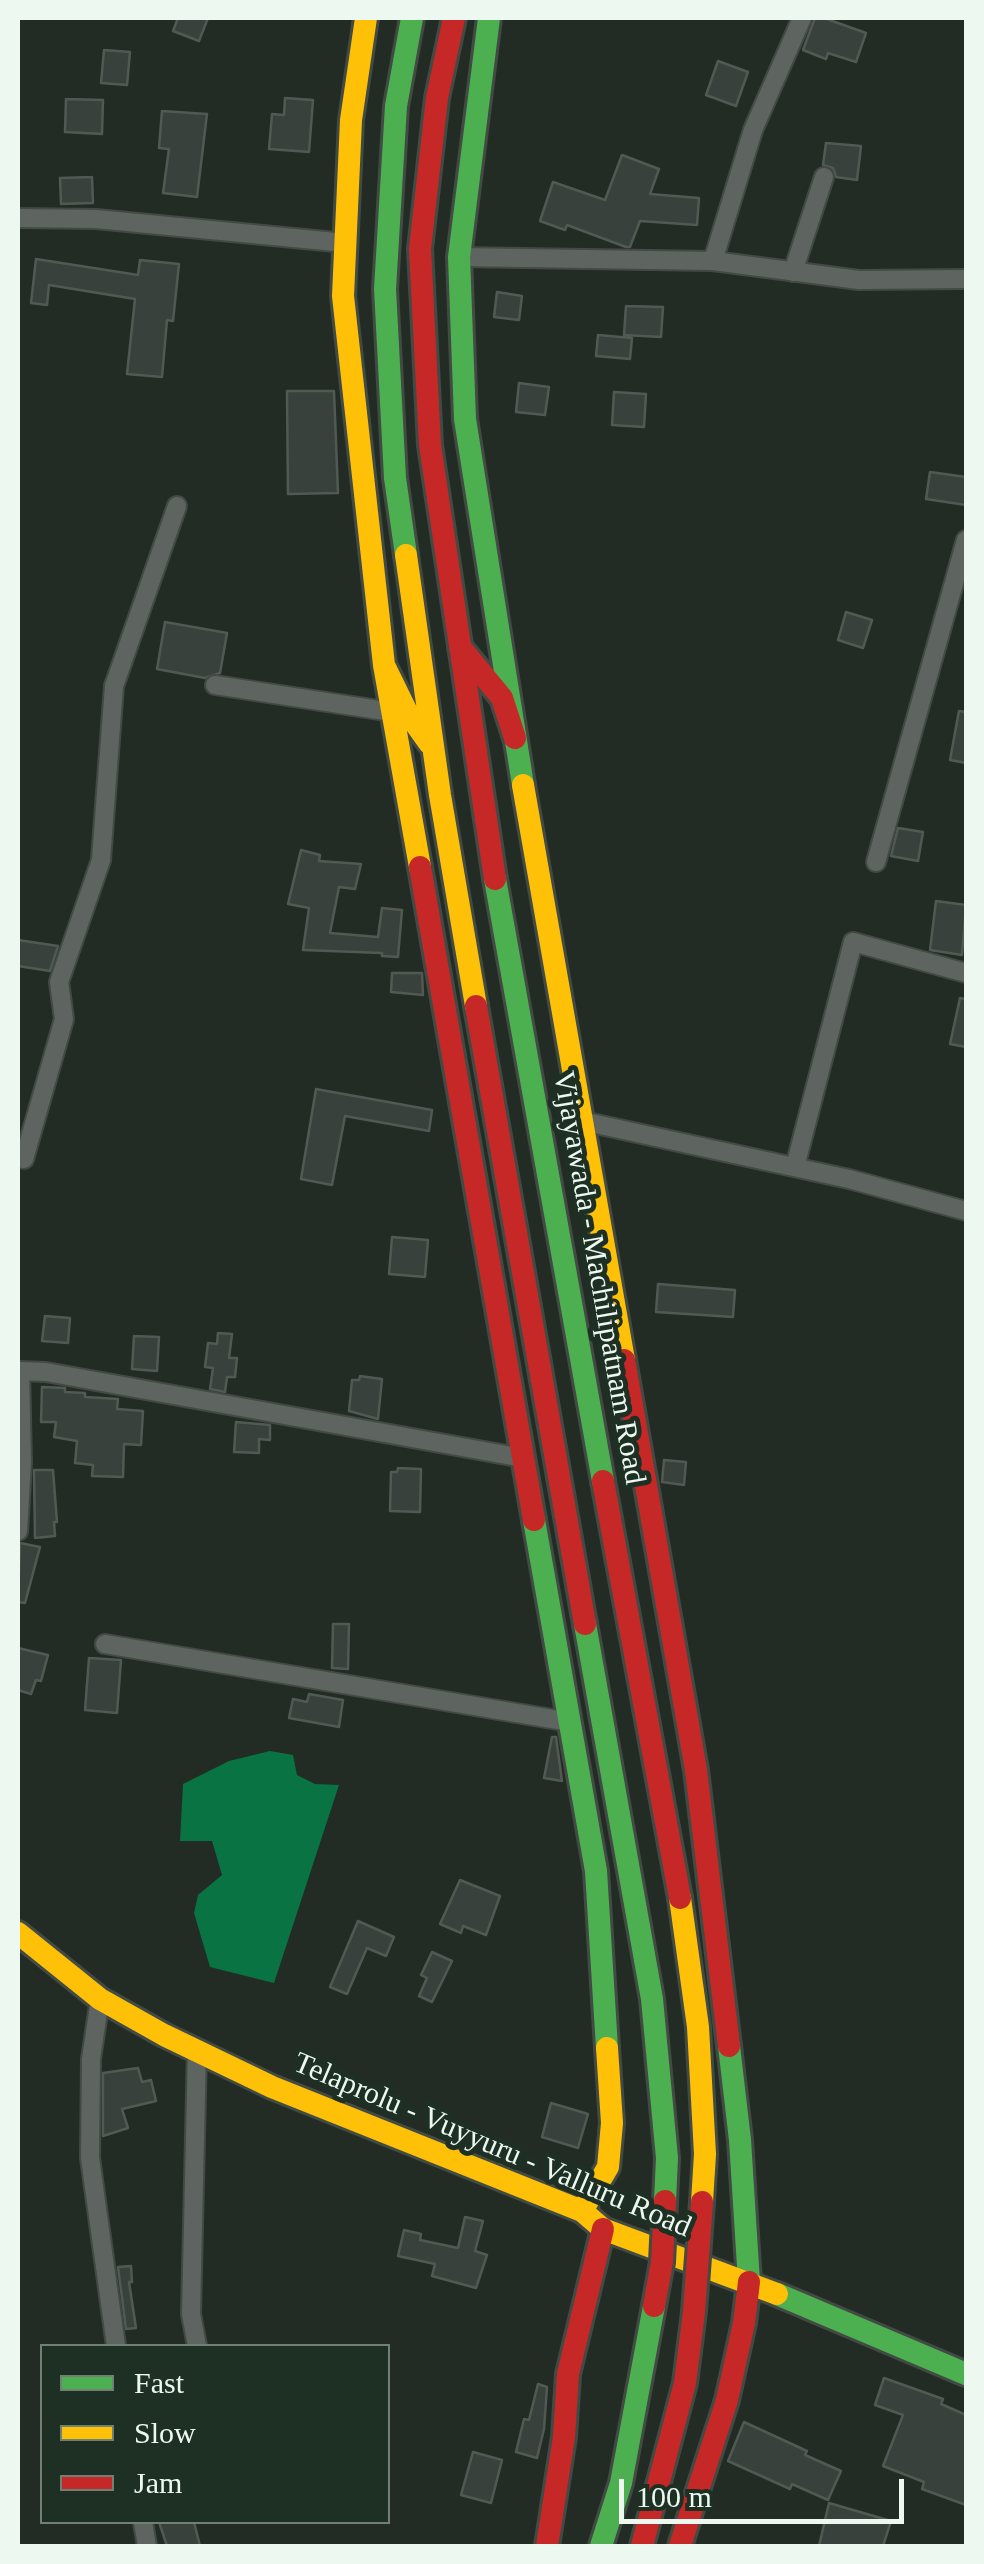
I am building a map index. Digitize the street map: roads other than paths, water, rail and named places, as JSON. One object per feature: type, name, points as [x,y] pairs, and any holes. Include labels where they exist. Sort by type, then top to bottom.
[{"type":"main road","points":[[366,18],[352,120],[343,296],[384,665],[596,1871],[612,2122],[608,2168],[582,2211]]},
{"type":"main road","points":[[412,18],[396,106],[386,289],[395,478],[434,752],[505,1181],[652,2000],[667,2158],[662,2262],[621,2482],[600,2546]]},
{"type":"main road","name":"Vijayawada - Machilipatnam Road","points":[[454,18],[437,98],[420,249],[430,445],[508,959],[684,1920],[701,2081],[705,2154],[694,2312],[684,2382],[642,2546]]},
{"type":"main road","points":[[489,18],[460,257],[464,419],[515,738],[696,1770],[740,2140],[749,2282],[744,2323],[727,2400],[680,2546]]},
{"type":"main road","points":[[460,647],[502,698],[515,738]]},
{"type":"main road","points":[[384,665],[434,752]]},
{"type":"main road","name":"Telaprolu - Vuyyuru - Valluru Road","points":[[18,1933],[100,1999],[272,2088],[582,2211],[603,2229],[749,2282],[966,2374]]},
{"type":"main road","points":[[547,2546],[564,2438],[568,2374],[603,2229]]},
{"type":"street","points":[[713,261],[753,130],[802,18]]},
{"type":"street","points":[[793,272],[824,177]]},
{"type":"street","points":[[18,218],[96,220],[346,242]]},
{"type":"street","points":[[460,257],[713,261],[859,280],[966,279]]},
{"type":"street","points":[[18,1158],[24,1159],[64,1019],[59,982],[101,860],[114,686],[177,506]]},
{"type":"street","points":[[876,862],[966,540]]},
{"type":"street","points":[[215,686],[392,712]]},
{"type":"street","points":[[795,1167],[853,942],[966,972]]},
{"type":"street","points":[[582,1121],[795,1167],[966,1211]]},
{"type":"street","points":[[18,1531],[22,1462],[20,1371],[46,1372],[523,1458]]},
{"type":"street","points":[[105,1644],[570,1722]]},
{"type":"street","points":[[100,1999],[92,2059],[90,2158],[116,2344]]},
{"type":"street","points":[[197,2049],[190,2314],[197,2344]]}]
